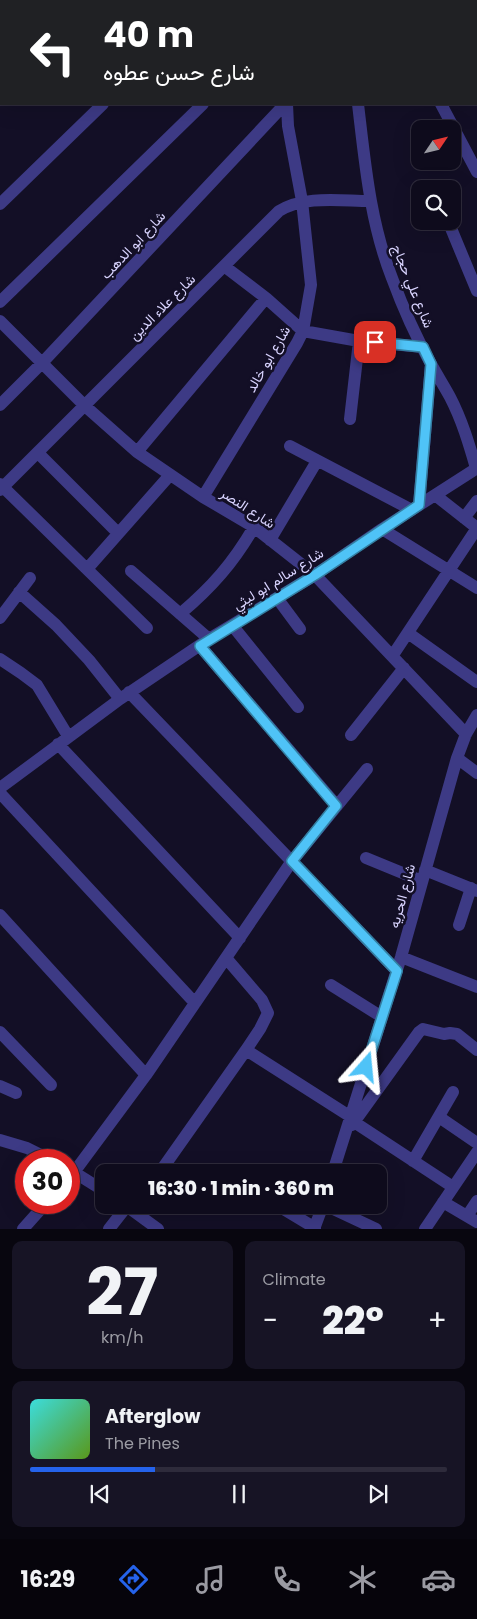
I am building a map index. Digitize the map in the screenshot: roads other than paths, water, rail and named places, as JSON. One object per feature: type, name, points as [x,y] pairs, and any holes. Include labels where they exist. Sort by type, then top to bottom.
[{"type":"street","points":[[0,204],[102,105]]},
{"type":"street","points":[[0,302],[202,105]]},
{"type":"street","name":"شارع ابو الدهب","points":[[0,405],[42,364],[285,105]]},
{"type":"street","name":"شارع ابو خالد","points":[[203,497],[303,331],[311,285],[302,201],[288,126],[286,105]]},
{"type":"street","name":"شارع علي حجاج","points":[[358,105],[370,201],[382,251],[411,324],[450,397],[461,422],[477,468]]},
{"type":"street","points":[[442,105],[477,172]]},
{"type":"street","name":"شارع علاء الدين","points":[[1,487],[38,453],[279,210],[302,201],[370,201]]},
{"type":"street","points":[[452,230],[477,292]]},
{"type":"street","points":[[224,266],[266,298],[303,331],[359,341],[423,347]]},
{"type":"street","points":[[137,452],[266,298]]},
{"type":"street","name":"شارع النصر","points":[[0,321],[85,406],[137,452],[203,497],[254,527],[315,575],[466,734]]},
{"type":"street","points":[[350,418],[359,341]]},
{"type":"street","points":[[290,446],[317,461],[416,508],[431,364]]},
{"type":"street","points":[[38,453],[118,533]]},
{"type":"street","points":[[270,540],[317,461]]},
{"type":"street","name":"شارع سالم ابو ليثي","points":[[0,788],[125,695],[204,642],[315,575],[477,468]]},
{"type":"street","points":[[87,569],[170,475]]},
{"type":"street","points":[[1,487],[147,628]]},
{"type":"street","points":[[393,656],[477,528],[436,495]]},
{"type":"street","points":[[464,518],[477,501]]},
{"type":"street","points":[[180,614],[204,594],[223,574],[240,551],[254,527]]},
{"type":"street","points":[[382,529],[477,588]]},
{"type":"street","points":[[131,571],[180,614],[336,806]]},
{"type":"street","points":[[0,618],[30,578]]},
{"type":"street","points":[[19,592],[56,625],[292,861],[397,971]]},
{"type":"street","points":[[277,598],[300,628]]},
{"type":"street","points":[[232,625],[298,707]]},
{"type":"street","points":[[408,633],[477,682]]},
{"type":"street","points":[[0,659],[37,685],[63,740],[240,938]]},
{"type":"street","points":[[351,735],[404,668]]},
{"type":"street","name":"شارع الحريه","points":[[336,1164],[352,1119],[397,971],[457,758],[466,734],[477,715]]},
{"type":"street","points":[[457,758],[477,773]]},
{"type":"street","points":[[80,1161],[146,1075],[292,861],[366,769]]},
{"type":"street","points":[[0,793],[195,1003]]},
{"type":"street","points":[[366,858],[474,890],[459,925]]},
{"type":"street","points":[[0,915],[146,1075]]},
{"type":"street","points":[[401,957],[477,987]]},
{"type":"street","points":[[166,1164],[246,1050],[268,1013],[262,1000],[226,958]]},
{"type":"street","points":[[331,986],[382,1017]]},
{"type":"street","points":[[352,1119],[419,1032],[423,1030],[444,1034],[457,1034],[477,1050]]},
{"type":"street","points":[[0,1032],[51,1085]]},
{"type":"street","points":[[246,1050],[453,1187]]},
{"type":"street","points":[[0,1086],[16,1093]]},
{"type":"street","points":[[413,1161],[453,1092]]},
{"type":"street","points":[[425,1229],[453,1187],[477,1143],[439,1117]]},
{"type":"street","points":[[2,1144],[29,1149]]},
{"type":"street","points":[[80,1178],[95,1186]]},
{"type":"street","points":[[443,1202],[472,1219],[477,1201]]},
{"type":"street","points":[[23,1229],[36,1214]]},
{"type":"street","points":[[109,1229],[123,1214]]},
{"type":"street","points":[[139,1214],[158,1229]]},
{"type":"street","points":[[291,1214],[314,1228],[320,1214]]},
{"type":"street","points":[[344,1214],[376,1229]]}]
